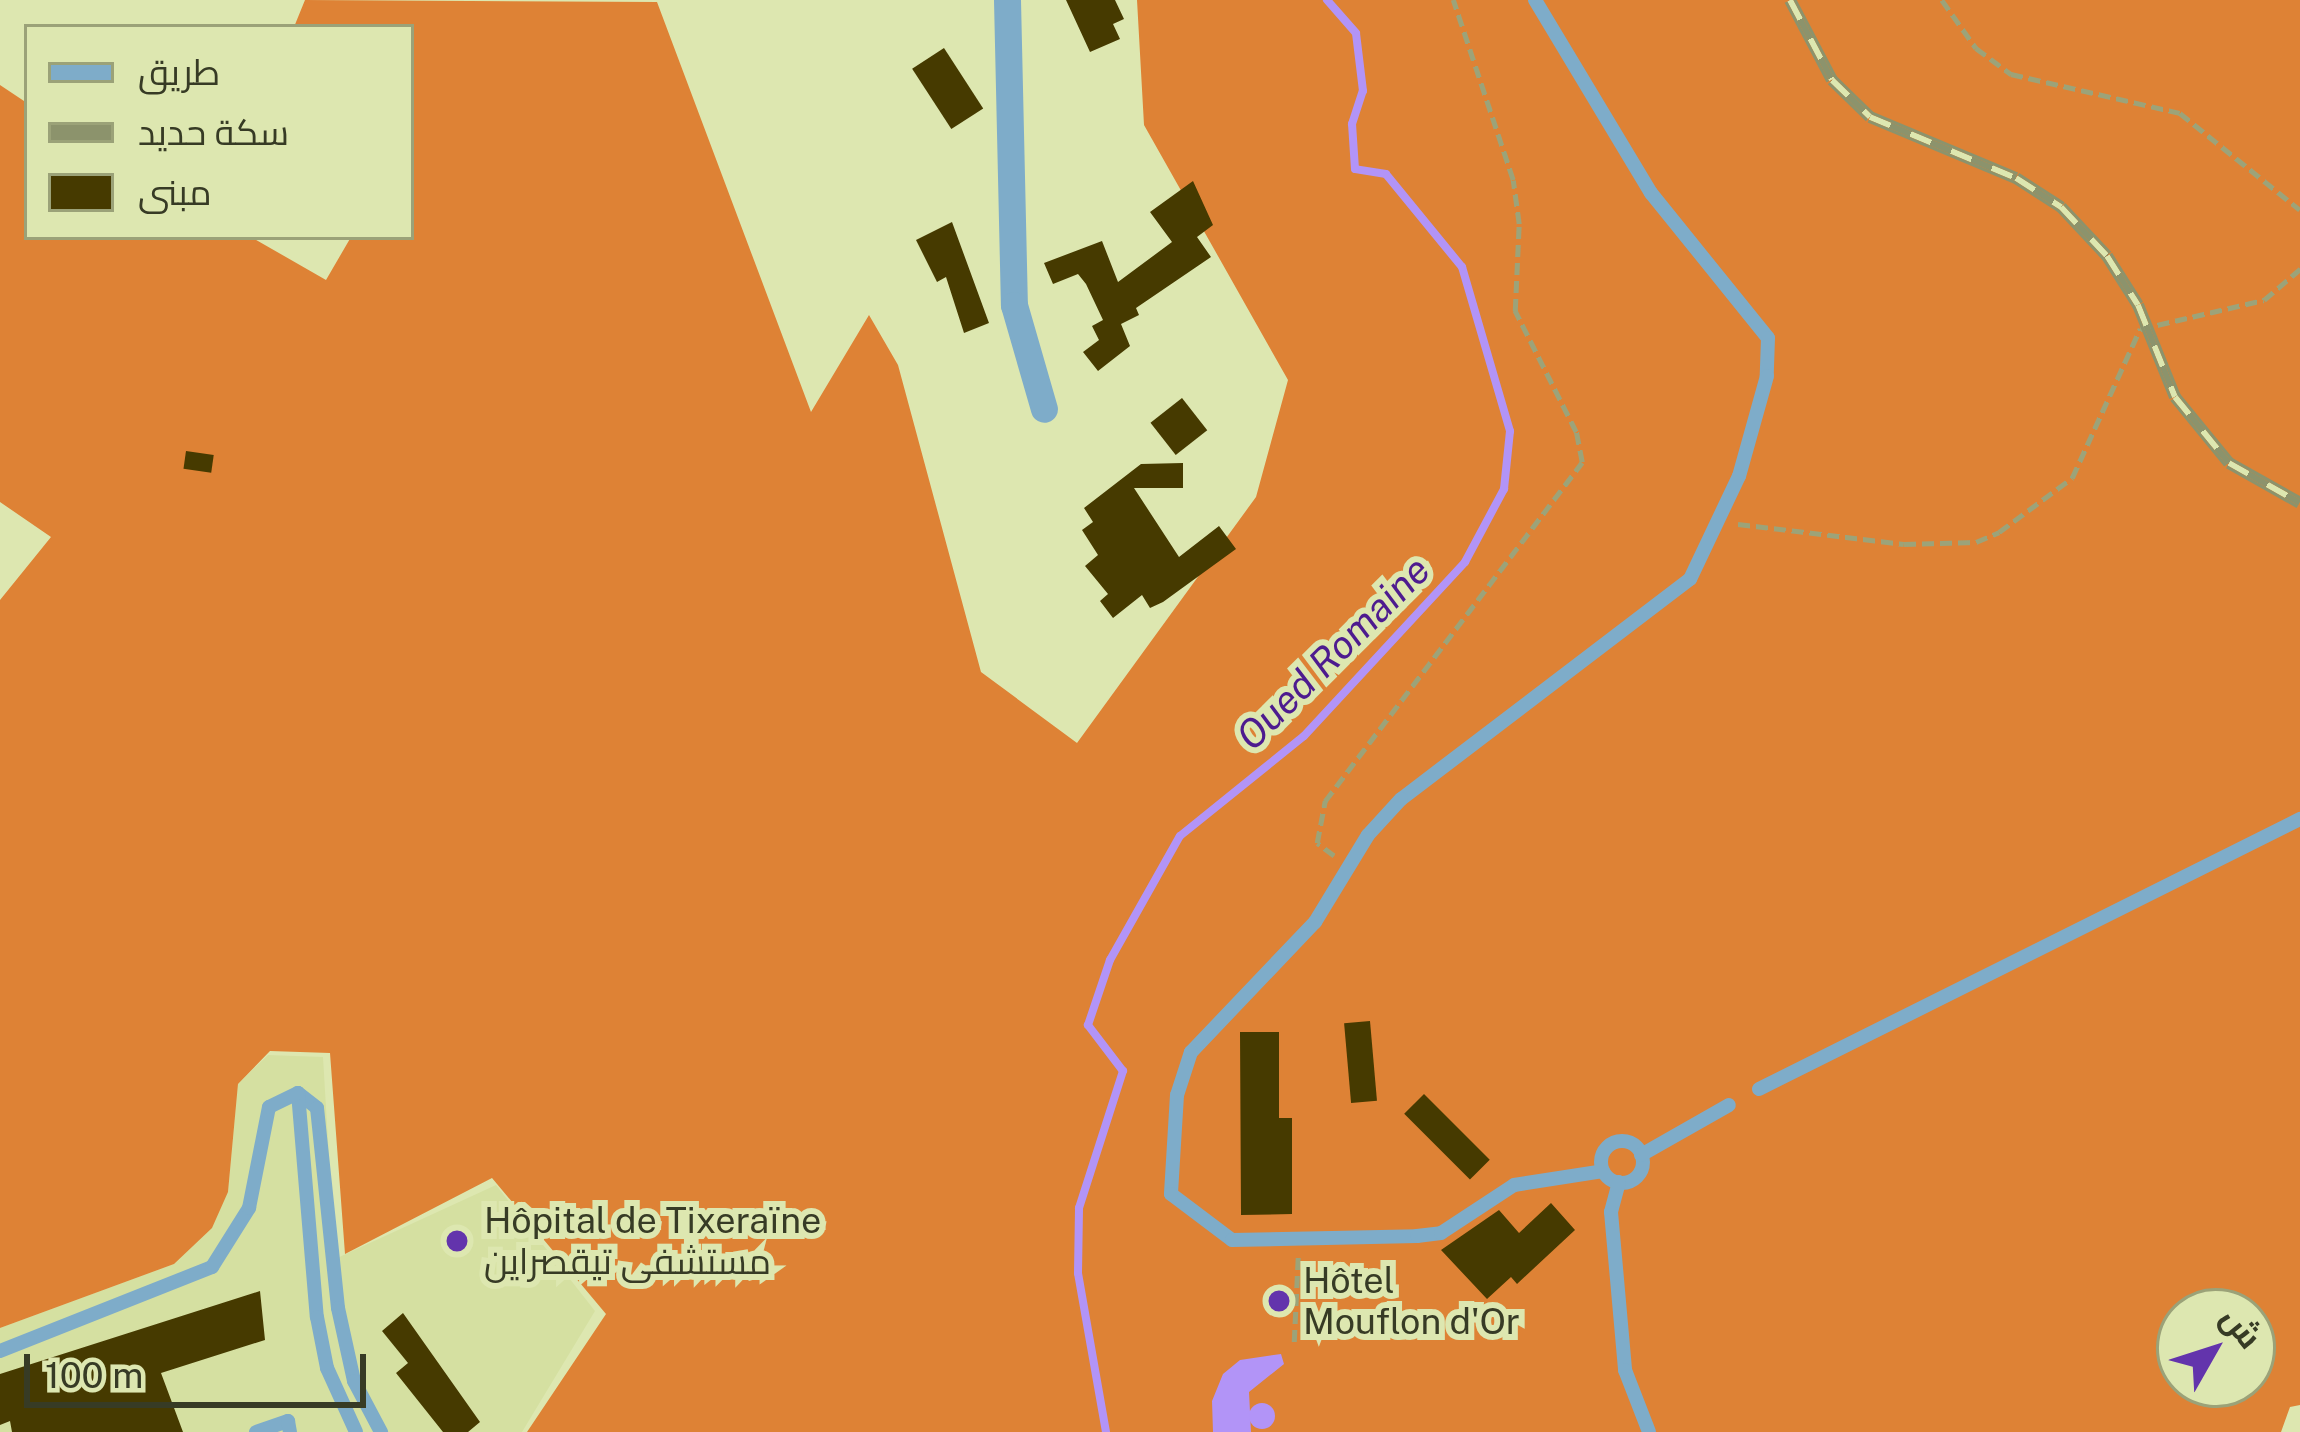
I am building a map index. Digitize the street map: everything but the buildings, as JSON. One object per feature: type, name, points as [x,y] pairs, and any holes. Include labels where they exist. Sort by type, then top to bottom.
[{"type":"street","points":[[1007,0],[1013,305],[1044,409]]},
{"type":"lane","points":[[1535,0],[1651,194],[1768,338],[1763,393],[1720,521],[1678,590],[1421,782],[1350,864],[1315,922],[1191,1052],[1177,1095],[1171,1194],[1232,1240],[1299,1239],[1441,1233],[1514,1185],[1603,1171],[1619,1182]]},
{"type":"lane","points":[[1759,1089],[2300,819]]},
{"type":"lane","points":[[0,1351],[212,1267],[249,1208],[269,1107],[298,1093]]},
{"type":"lane","points":[[298,1093],[316,1316],[327,1368],[356,1432]]},
{"type":"lane","points":[[298,1093],[317,1108],[338,1308],[354,1381],[381,1432]]},
{"type":"lane","points":[[1641,1155],[1729,1105]]},
{"type":"lane","points":[[1603,1171],[1601,1157],[1612,1143],[1633,1144],[1641,1155],[1637,1175],[1619,1182]]},
{"type":"lane","points":[[1619,1182],[1611,1212],[1625,1370],[1649,1432]]},
{"type":"lane","points":[[256,1432],[288,1421],[290,1432]]},
{"type":"path","points":[[1350,864],[1317,843],[1325,801],[1576,473],[1583,450],[1515,310],[1520,224],[1513,180],[1453,0]]},
{"type":"path","points":[[1942,0],[1976,48],[2011,74],[2180,113],[2300,210]]},
{"type":"path","points":[[1720,521],[1904,544],[1976,542],[2056,494],[2083,463],[2140,329],[2264,300],[2300,269]]},
{"type":"path","points":[[1294,1342],[1299,1239]]},
{"type":"shaded area","points":[[305,0],[657,2],[811,412],[869,315],[898,365],[981,672],[1077,743],[1256,497],[1288,380],[1144,125],[1137,0],[2300,0],[2300,1405],[2290,1407],[2281,1432],[527,1432],[606,1314],[492,1178],[345,1254],[330,1053],[270,1051],[238,1084],[228,1192],[212,1228],[174,1264],[0,1328],[0,600],[51,537],[0,502],[0,85],[24,101],[24,240],[256,240],[326,280],[349,240],[414,240],[414,24],[295,24]]},
{"type":"shaded area","name":"Hôpital de Tixeraïne مستشفى تيقصراين","points":[[268,1055],[323,1057],[335,1259],[496,1185],[595,1311],[522,1432],[0,1432],[0,1328],[174,1264],[228,1192],[238,1084]]},
{"type":"shaded area","points":[[1281,1354],[1284,1364],[1249,1392],[1251,1432],[1213,1432],[1212,1401],[1223,1374],[1240,1360]]},
{"type":"shaded area","points":[[1262,1403],[1272,1406],[1272,1426],[1262,1429],[1252,1426],[1249,1416],[1252,1406]]},
{"type":"waterway","name":"Oued Romaine","points":[[1106,1432],[1078,1273],[1079,1208],[1123,1071],[1088,1025],[1110,960],[1180,836],[1304,736],[1465,562],[1504,489],[1510,431],[1462,267],[1386,174],[1355,169],[1352,124],[1363,91],[1356,33],[1327,0]]},
{"type":"railway","points":[[1790,0],[1832,80],[1870,117],[2016,178],[2061,207],[2107,256],[2138,305],[2175,397],[2229,463],[2300,503]]},
{"type":"place","name":"Hôpital de Tixeraïne مستشفى تيقصراين","points":[[457,1241]]},
{"type":"place","name":"Hôtel Mouflon d'Or","points":[[1279,1301]]}]
